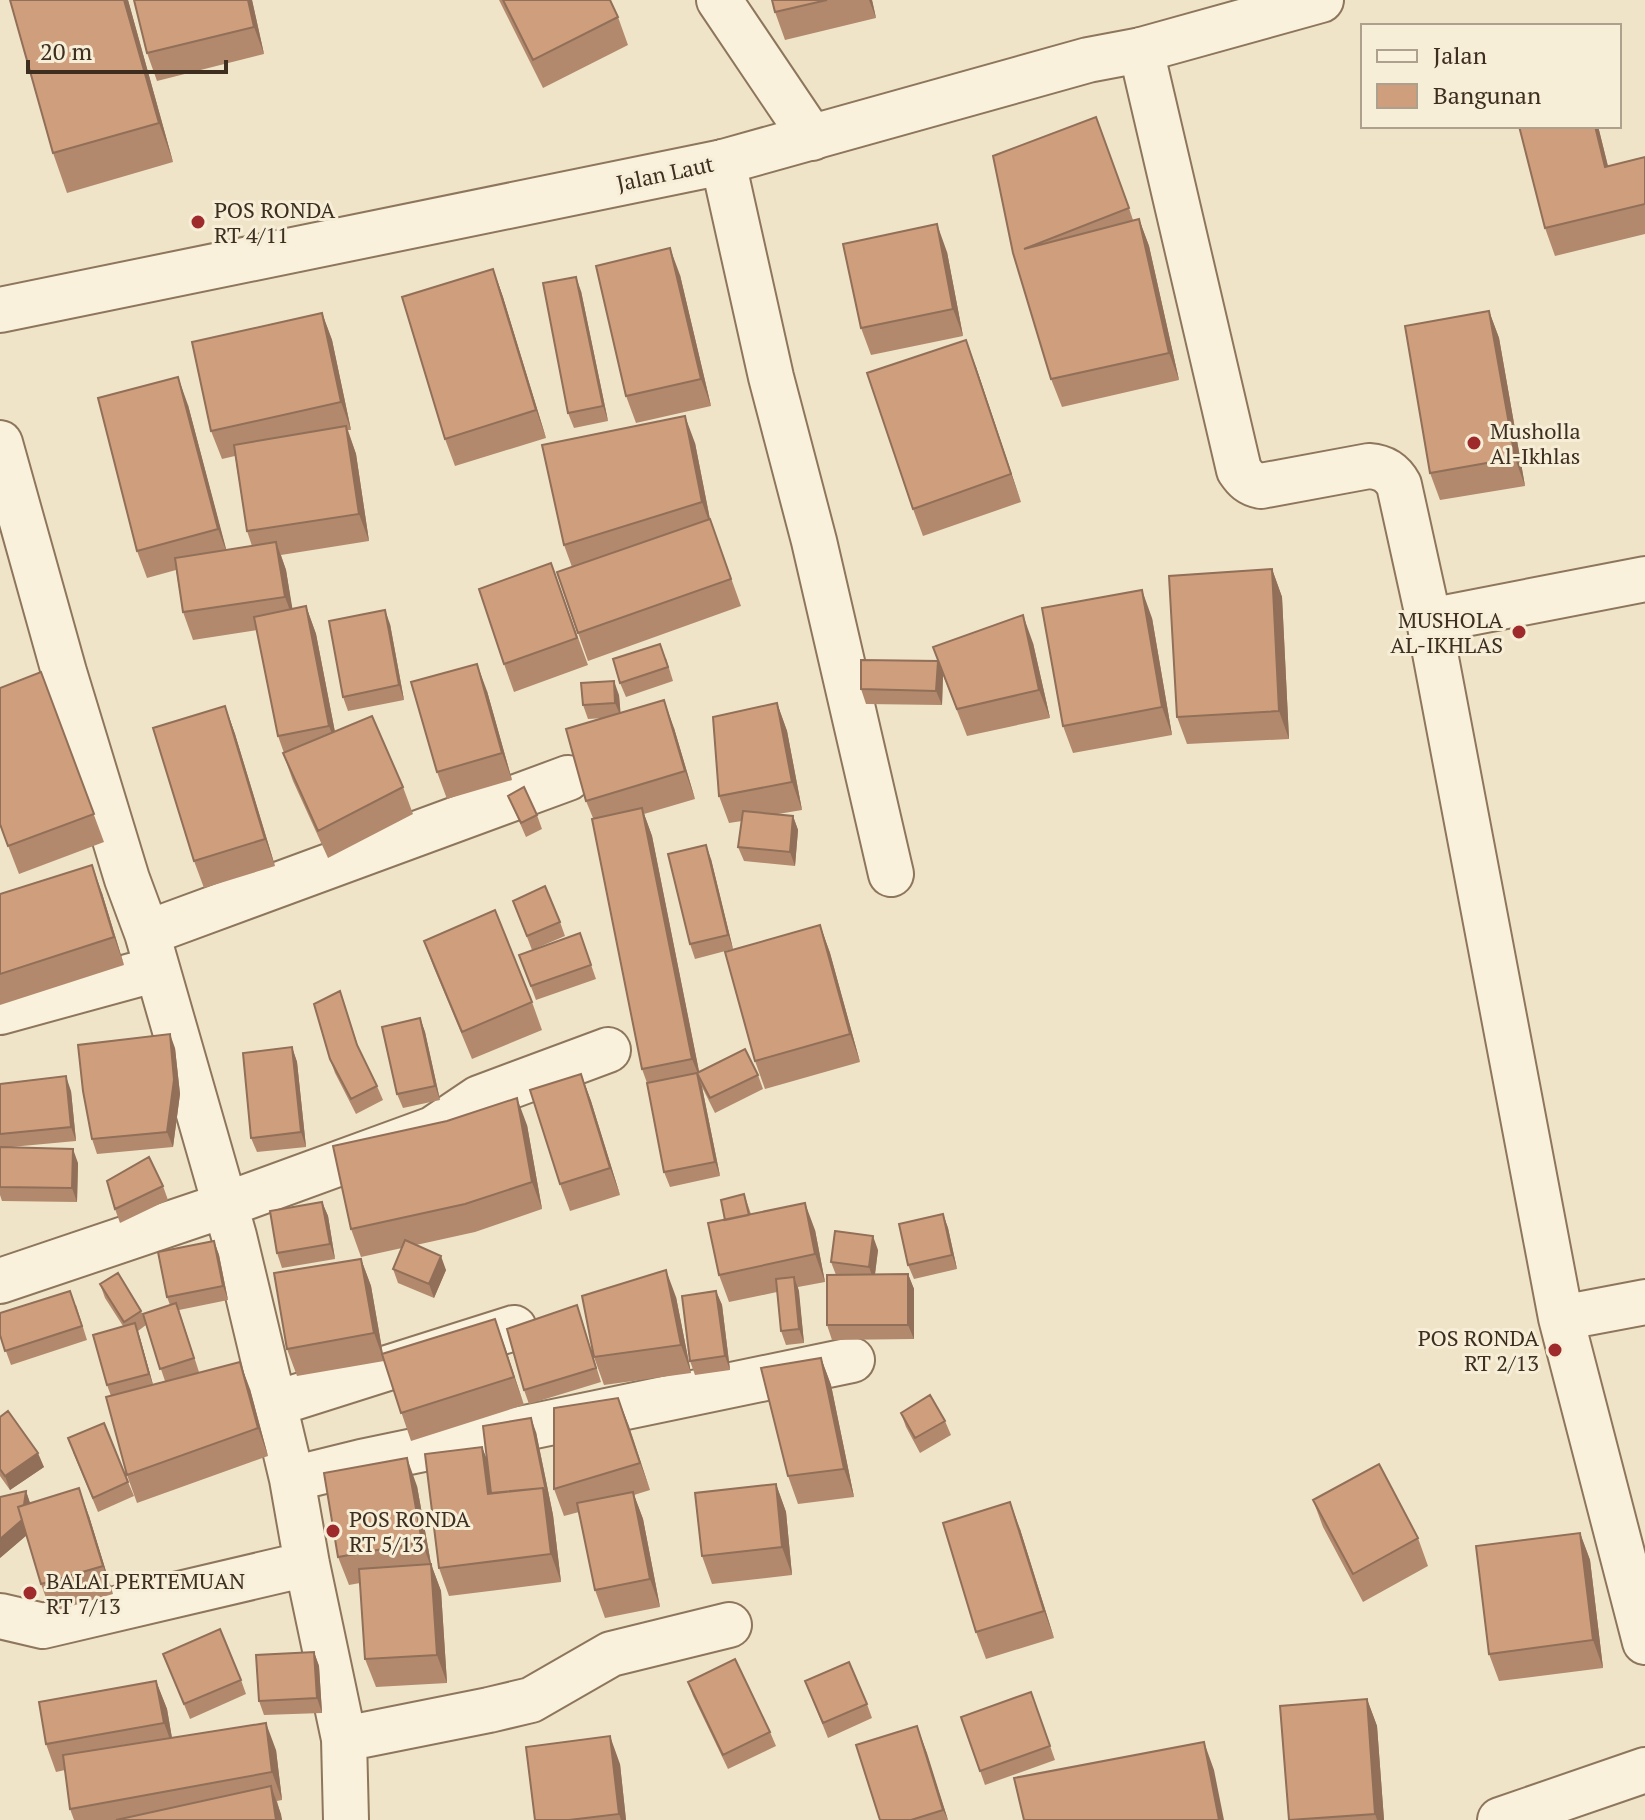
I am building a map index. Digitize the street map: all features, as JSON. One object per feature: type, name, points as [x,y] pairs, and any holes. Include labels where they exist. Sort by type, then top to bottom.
[{"type":"street","points":[[719,0],[812,138]]},
{"type":"street","name":"Jalan Laut","points":[[0,310],[723,162],[1088,60],[1141,50],[1321,0]]},
{"type":"street","points":[[1141,50],[1239,470],[1244,478],[1261,486],[1369,466],[1379,467],[1394,476],[1399,485],[1429,621],[1561,1318],[1645,1642]]},
{"type":"street","points":[[723,162],[771,377],[814,541],[891,874]]},
{"type":"street","points":[[0,443],[60,657],[152,951],[234,1236],[292,1479],[344,1739],[346,1820]]},
{"type":"street","points":[[1429,621],[1645,579]]},
{"type":"street","points":[[0,1012],[568,778]]},
{"type":"street","points":[[84,890],[127,879]]},
{"type":"street","points":[[0,1281],[225,1205],[433,1129],[479,1098],[608,1050]]},
{"type":"street","points":[[1561,1318],[1645,1302]]},
{"type":"street","points":[[274,1404],[514,1328]]},
{"type":"street","points":[[292,1479],[852,1360]]},
{"type":"street","points":[[0,1616],[43,1626],[307,1564]]},
{"type":"street","points":[[344,1739],[531,1700],[611,1654],[729,1625]]},
{"type":"street","points":[[1500,1820],[1645,1770]]},
{"type":"building","points":[[10,0],[124,0],[159,123],[53,153]]},
{"type":"building","points":[[134,0],[248,0],[254,27],[147,53]]},
{"type":"building","points":[[503,0],[610,0],[618,17],[533,60]]},
{"type":"building","points":[[772,0],[827,0],[775,12]]},
{"type":"building","points":[[1096,117],[1129,208],[1024,249],[1139,219],[1169,353],[1051,379],[1013,253],[993,156]]},
{"type":"building","points":[[1520,128],[1595,128],[1605,167],[1645,157],[1645,204],[1545,228]]},
{"type":"building","points":[[937,224],[953,309],[861,328],[843,244]]},
{"type":"building","points":[[670,248],[701,379],[626,396],[596,266]]},
{"type":"building","points":[[493,269],[536,410],[445,439],[402,297]]},
{"type":"building","points":[[576,277],[603,406],[568,413],[543,283]]},
{"type":"building","name":"Musholla Al-Ikhlas","points":[[1489,311],[1515,458],[1430,473],[1405,326]]},
{"type":"building","points":[[322,313],[341,402],[211,431],[192,342]]},
{"type":"building","points":[[966,340],[1011,474],[913,509],[867,373]]},
{"type":"building","points":[[178,377],[218,529],[137,551],[98,398]]},
{"type":"building","points":[[685,416],[702,502],[564,545],[542,445]]},
{"type":"building","points":[[346,426],[359,514],[247,531],[234,445]]},
{"type":"building","points":[[710,519],[731,579],[578,633],[557,572]]},
{"type":"building","points":[[276,542],[285,597],[183,612],[175,558]]},
{"type":"building","points":[[551,563],[577,638],[504,664],[479,589]]},
{"type":"building","points":[[1272,569],[1279,711],[1177,717],[1169,576]]},
{"type":"building","points":[[1142,590],[1162,707],[1063,726],[1042,608]]},
{"type":"building","points":[[306,606],[329,726],[278,736],[254,617]]},
{"type":"building","points":[[385,610],[399,685],[343,697],[329,621]]},
{"type":"building","points":[[1023,615],[1039,690],[957,709],[933,647]]},
{"type":"building","points":[[660,644],[668,667],[620,683],[613,659]]},
{"type":"building","points":[[861,660],[938,661],[936,691],[861,689]]},
{"type":"building","points":[[477,664],[502,753],[437,772],[411,682]]},
{"type":"building","points":[[41,672],[94,814],[8,846],[0,824],[0,688]]},
{"type":"building","points":[[614,681],[615,703],[583,705],[581,683]]},
{"type":"building","points":[[664,700],[685,771],[586,801],[566,729]]},
{"type":"building","points":[[777,703],[792,782],[719,796],[713,717]]},
{"type":"building","points":[[225,706],[265,839],[194,861],[153,728]]},
{"type":"building","points":[[372,716],[403,787],[318,831],[283,753]]},
{"type":"building","points":[[524,787],[537,815],[521,823],[508,796]]},
{"type":"building","points":[[642,808],[692,1059],[642,1069],[592,819]]},
{"type":"building","points":[[743,811],[793,816],[790,852],[738,847]]},
{"type":"building","points":[[706,845],[728,935],[690,944],[668,854]]},
{"type":"building","points":[[92,865],[114,937],[0,974],[0,894]]},
{"type":"building","points":[[545,886],[560,922],[527,936],[513,901]]},
{"type":"building","points":[[495,910],[532,1002],[462,1032],[424,941]]},
{"type":"building","points":[[820,925],[850,1034],[755,1061],[725,952]]},
{"type":"building","points":[[580,933],[591,965],[531,986],[519,955]]},
{"type":"building","points":[[340,991],[357,1045],[377,1086],[351,1099],[330,1059],[314,1004]]},
{"type":"building","points":[[420,1018],[435,1086],[397,1094],[382,1027]]},
{"type":"building","points":[[170,1034],[174,1080],[167,1132],[92,1139],[78,1045]]},
{"type":"building","points":[[292,1047],[301,1132],[251,1138],[243,1053]]},
{"type":"building","points":[[745,1049],[758,1075],[710,1098],[697,1073]]},
{"type":"building","points":[[697,1073],[715,1162],[664,1172],[647,1083]]},
{"type":"building","points":[[581,1074],[610,1168],[560,1184],[530,1090]]},
{"type":"building","points":[[66,1076],[71,1127],[0,1134],[0,1084]]},
{"type":"building","points":[[517,1098],[532,1182],[465,1204],[351,1229],[333,1146],[447,1121]]},
{"type":"building","points":[[0,1147],[73,1149],[72,1188],[0,1187]]},
{"type":"building","points":[[149,1157],[163,1186],[115,1209],[107,1181]]},
{"type":"building","points":[[744,1194],[749,1215],[725,1220],[721,1200]]},
{"type":"building","points":[[322,1202],[330,1244],[277,1253],[270,1211]]},
{"type":"building","points":[[805,1203],[815,1254],[719,1275],[708,1223]]},
{"type":"building","points":[[943,1214],[952,1255],[908,1265],[899,1224]]},
{"type":"building","points":[[835,1231],[873,1236],[869,1267],[831,1262]]},
{"type":"building","points":[[405,1240],[441,1256],[429,1284],[393,1269]]},
{"type":"building","points":[[214,1241],[223,1286],[167,1297],[158,1252]]},
{"type":"building","points":[[361,1259],[374,1333],[287,1349],[274,1273]]},
{"type":"building","points":[[666,1270],[681,1345],[594,1357],[582,1296]]},
{"type":"building","points":[[118,1273],[141,1311],[124,1322],[100,1284]]},
{"type":"building","points":[[908,1274],[908,1325],[827,1325],[827,1275]]},
{"type":"building","points":[[794,1277],[799,1329],[781,1331],[776,1279]]},
{"type":"building","points":[[70,1291],[82,1326],[5,1351],[0,1335],[0,1313]]},
{"type":"building","points":[[716,1291],[725,1356],[690,1361],[682,1296]]},
{"type":"building","points":[[176,1303],[194,1358],[160,1369],[143,1314]]},
{"type":"building","points":[[577,1305],[596,1368],[524,1390],[507,1329]]},
{"type":"building","points":[[495,1319],[514,1377],[401,1413],[382,1354]]},
{"type":"building","points":[[135,1323],[149,1374],[107,1385],[93,1335]]},
{"type":"building","points":[[821,1358],[844,1469],[788,1476],[761,1368]]},
{"type":"building","points":[[240,1362],[258,1428],[127,1475],[106,1397]]},
{"type":"building","points":[[930,1395],[945,1421],[915,1438],[901,1413]]},
{"type":"building","points":[[618,1398],[640,1463],[554,1489],[554,1408]]},
{"type":"building","points":[[8,1411],[38,1453],[5,1476],[0,1469],[0,1417]]},
{"type":"building","points":[[531,1418],[548,1501],[543,1488],[491,1493],[483,1426]]},
{"type":"building","points":[[104,1423],[128,1482],[93,1498],[68,1438]]},
{"type":"building","points":[[482,1447],[488,1494],[543,1488],[551,1554],[439,1568],[425,1454]]},
{"type":"building","points":[[407,1458],[422,1542],[338,1557],[324,1473]]},
{"type":"building","points":[[1379,1464],[1418,1538],[1353,1574],[1313,1500]]},
{"type":"building","points":[[776,1484],[782,1547],[702,1556],[695,1493]]},
{"type":"building","points":[[79,1488],[103,1566],[41,1584],[18,1507]]},
{"type":"building","points":[[26,1491],[24,1505],[18,1507],[22,1520],[0,1539],[0,1497]]},
{"type":"building","points":[[633,1492],[650,1579],[595,1590],[577,1503]]},
{"type":"building","points":[[1010,1502],[1044,1611],[976,1632],[943,1523]]},
{"type":"building","points":[[1580,1533],[1593,1640],[1489,1654],[1476,1546]]},
{"type":"building","points":[[431,1564],[437,1655],[365,1659],[359,1569]]},
{"type":"building","points":[[220,1629],[241,1680],[184,1704],[163,1654]]},
{"type":"building","points":[[314,1652],[317,1698],[259,1701],[256,1655]]},
{"type":"building","points":[[735,1659],[770,1732],[723,1755],[688,1682]]},
{"type":"building","points":[[849,1662],[867,1704],[823,1723],[805,1681]]},
{"type":"building","points":[[156,1681],[164,1723],[46,1744],[39,1702]]},
{"type":"building","points":[[1031,1692],[1050,1746],[980,1771],[961,1717]]},
{"type":"building","points":[[1367,1699],[1375,1814],[1289,1820],[1280,1706]]},
{"type":"building","points":[[266,1723],[272,1772],[70,1809],[63,1755]]},
{"type":"building","points":[[917,1726],[943,1810],[911,1820],[880,1820],[856,1745]]},
{"type":"building","points":[[610,1736],[619,1814],[569,1820],[535,1820],[526,1747]]},
{"type":"building","points":[[1204,1742],[1219,1820],[1024,1820],[1014,1778]]},
{"type":"building","points":[[271,1786],[276,1820],[116,1820]]},
{"type":"place","name":"POS RONDA RT 4/11","points":[[198,222]]},
{"type":"place","name":"Musholla Al-Ikhlas","points":[[1474,443]]},
{"type":"place","name":"MUSHOLA AL-IKHLAS","points":[[1519,632]]},
{"type":"place","name":"POS RONDA RT 2/13","points":[[1555,1350]]},
{"type":"place","name":"POS RONDA RT 5/13","points":[[333,1531]]},
{"type":"place","name":"BALAI PERTEMUAN RT 7/13","points":[[30,1593]]}]
